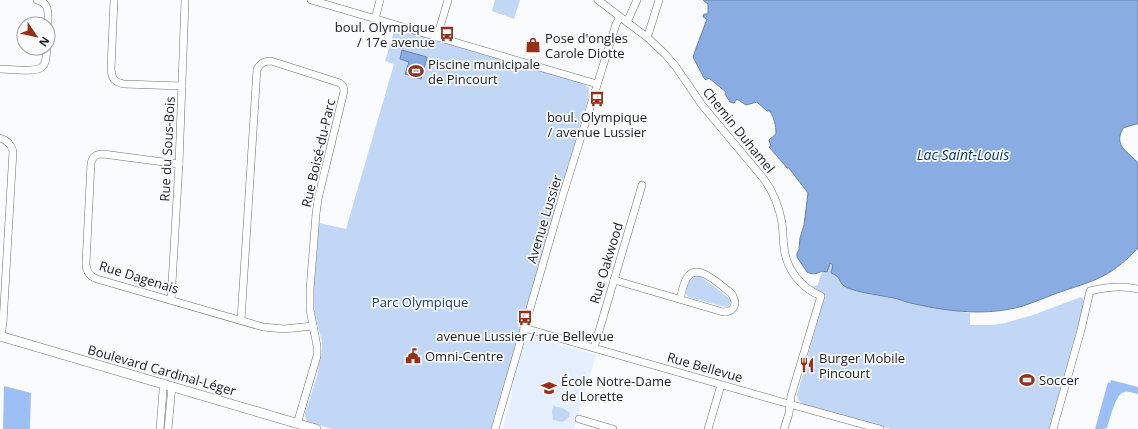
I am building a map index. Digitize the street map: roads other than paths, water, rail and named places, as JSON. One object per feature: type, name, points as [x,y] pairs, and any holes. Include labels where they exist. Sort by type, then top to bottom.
[{"type":"street","points":[[37,0],[44,3],[47,7],[48,16]]},
{"type":"street","points":[[114,0],[111,69],[114,80],[117,83],[124,84],[182,86]]},
{"type":"street","name":"Rue du Sous-Bois","points":[[171,300],[179,164],[185,0]]},
{"type":"street","points":[[311,0],[325,2],[375,19],[597,84]]},
{"type":"street","points":[[375,19],[380,0]]},
{"type":"street","points":[[437,37],[448,0]]},
{"type":"street","name":"Chemin Duhamel","points":[[598,0],[647,36],[669,58],[704,108],[767,184],[775,198],[780,214],[785,257],[796,277],[807,288],[821,296],[791,396],[790,404]]},
{"type":"street","points":[[627,22],[637,0]]},
{"type":"street","points":[[647,36],[659,0]]},
{"type":"street","name":"Avenue Lussier","points":[[495,429],[597,84],[616,24],[620,17]]},
{"type":"street","points":[[0,69],[36,69],[42,67],[46,56]]},
{"type":"street","name":"Rue Boisé-du-Parc","points":[[241,320],[257,69],[260,64],[265,61],[271,61],[340,83],[343,86],[344,91],[318,199],[310,290],[310,304],[317,346],[317,356],[297,424]]},
{"type":"street","points":[[0,138],[6,140],[13,151],[3,251],[3,323],[0,336]]},
{"type":"street","name":"Rue Dagenais","points":[[179,164],[103,154],[95,155],[91,164],[86,263],[87,271],[90,276],[264,327],[284,329],[313,326]]},
{"type":"street","name":"Rue Oakwood","points":[[594,348],[642,185]]},
{"type":"street","points":[[614,280],[723,312],[727,312],[732,309],[735,304],[731,294],[699,271],[692,272],[687,278],[680,299]]},
{"type":"street","points":[[1053,429],[1090,291],[1106,287],[1120,286],[1138,289]]},
{"type":"street","name":"Rue Bellevue","points":[[524,328],[790,404],[861,427],[880,429]]},
{"type":"street","name":"Boulevard Cardinal-Léger","points":[[0,336],[316,429]]},
{"type":"street","points":[[160,429],[168,385]]},
{"type":"street","points":[[168,385],[168,429]]},
{"type":"street","points":[[708,429],[721,385]]},
{"type":"street","points":[[784,429],[789,414],[790,404]]},
{"type":"street","points":[[579,419],[613,429]]},
{"type":"water","name":"Lac Saint-Louis","points":[[703,0],[1138,0],[1138,124],[1123,128],[1120,134],[1120,140],[1123,148],[1138,163],[1138,248],[1126,260],[1108,274],[1090,282],[1023,306],[983,312],[942,309],[913,304],[898,299],[854,290],[842,285],[837,276],[831,273],[833,265],[830,263],[827,272],[822,271],[813,274],[807,272],[797,257],[797,253],[799,250],[800,238],[804,225],[808,193],[789,168],[787,168],[769,147],[771,146],[769,140],[776,134],[774,119],[770,111],[767,111],[757,102],[746,105],[737,99],[734,103],[730,102],[725,94],[726,92],[709,78],[706,80],[704,78],[693,57],[707,19],[703,17],[704,14],[708,14],[708,4]]},
{"type":"water","points":[[402,50],[427,57],[421,79],[405,74],[409,62],[400,59]]},
{"type":"place","name":"boul. Olympique / 17e avenue","points":[[447,34]]},
{"type":"place","name":"Pose d'ongles Carole Diotte","points":[[533,45]]},
{"type":"place","name":"Piscine municipale de Pincourt","points":[[416,71]]},
{"type":"place","name":"boul. Olympique / avenue Lussier","points":[[597,99]]},
{"type":"place","name":"avenue Lussier / rue Bellevue","points":[[525,318]]},
{"type":"place","name":"Omni-Centre","points":[[413,356]]},
{"type":"place","name":"Burger Mobile Pincourt","points":[[807,365]]},
{"type":"place","name":"Soccer","points":[[1027,380]]},
{"type":"place","name":"École Notre-Dame de Lorette","points":[[549,388]]},
{"type":"park label","name":"Parc Olympique","points":[[420,302]]}]
